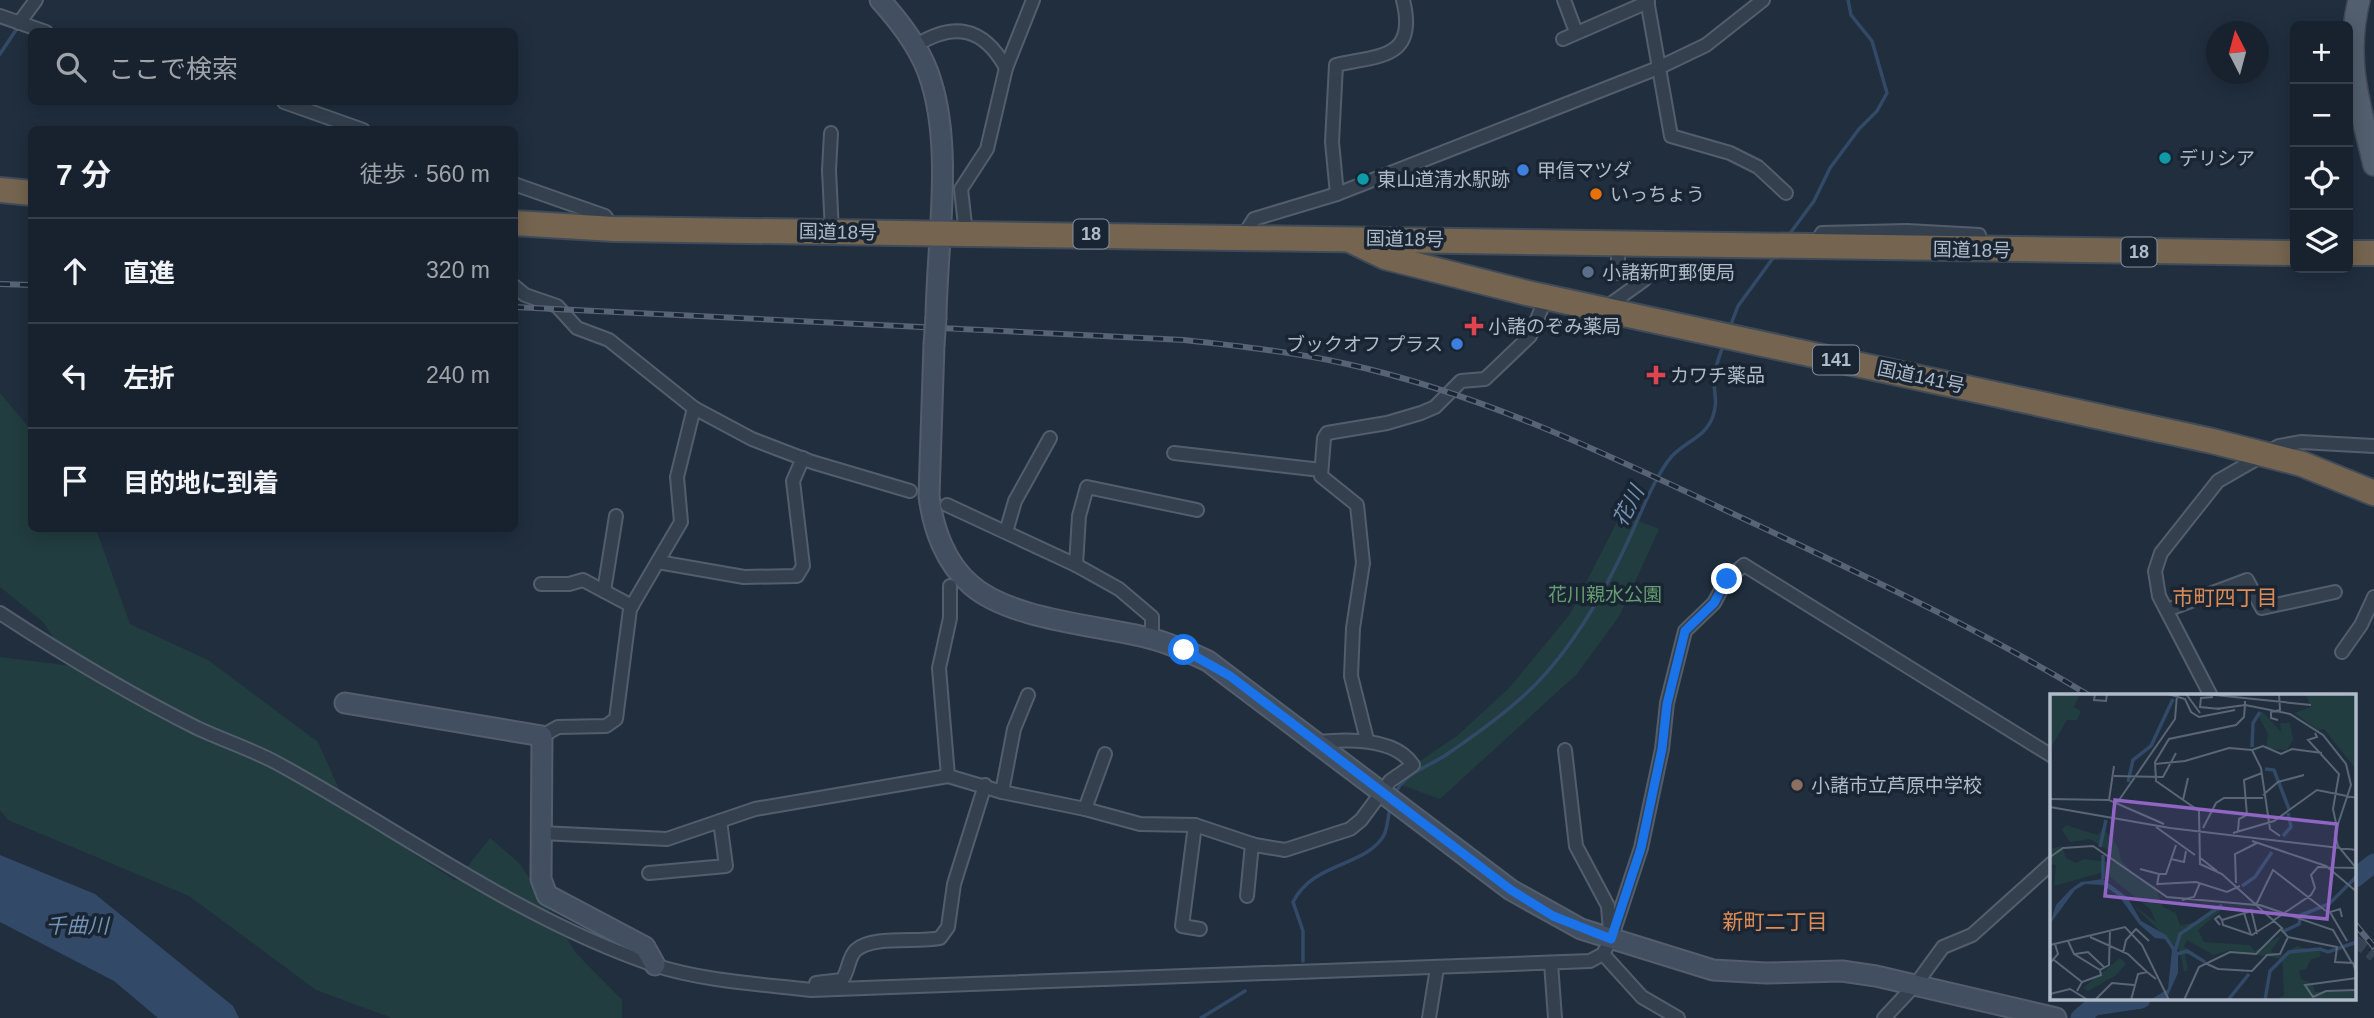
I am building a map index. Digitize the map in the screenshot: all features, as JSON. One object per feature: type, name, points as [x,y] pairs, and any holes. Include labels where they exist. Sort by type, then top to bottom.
[{"type":"highway","points":[[0,190],[28,192]]},
{"type":"highway","name":"国道18号","points":[[518,223],[614,229],[1244,235],[1813,248],[2290,253]]},
{"type":"highway","name":"国道141号","points":[[1345,238],[1373,253],[1546,298],[2266,454],[2302,464],[2374,493]]},
{"type":"highway","points":[[1407,263],[1407,249],[1414,238]]},
{"type":"highway","points":[[2353,253],[2374,253]]},
{"type":"main road","points":[[2359,0],[2352,31],[2352,66],[2374,165]]},
{"type":"street","points":[[19,23],[36,0]]},
{"type":"street","points":[[880,0],[915,46],[930,79],[937,104],[941,157],[929,495],[936,534],[953,563],[970,584],[1010,606],[1152,638],[1208,661],[1511,890],[1607,947],[1713,970],[1766,974],[1842,971],[1916,984],[2053,1017]]},
{"type":"street","points":[[965,234],[961,189],[987,149],[1006,68],[1033,0]]},
{"type":"street","points":[[1337,194],[1332,142],[1336,65],[1385,57],[1400,46],[1405,34],[1403,0]]},
{"type":"street","points":[[1564,0],[1576,32]]},
{"type":"street","points":[[1244,235],[1254,219],[1337,194],[1657,68],[1706,46],[1763,0]]},
{"type":"street","points":[[1563,39],[1648,1],[1657,68],[1666,97],[1671,136],[1731,153],[1758,167],[1786,193]]},
{"type":"street","points":[[0,16],[34,28]]},
{"type":"street","points":[[915,46],[937,32],[959,30],[979,37],[996,49],[1006,68]]},
{"type":"street","points":[[292,105],[351,126]]},
{"type":"street","points":[[831,133],[829,170],[832,232]]},
{"type":"street","points":[[518,185],[605,216],[614,229]]},
{"type":"street","points":[[1603,310],[1644,280],[1637,273],[1618,273],[1618,243]]},
{"type":"street","points":[[518,289],[525,295],[557,306],[577,328],[609,340],[694,408],[752,439],[803,458],[910,491]]},
{"type":"street","points":[[1367,740],[1351,676],[1363,563],[1357,505],[1321,476],[1327,433],[1421,414],[1435,407],[1461,381],[1485,379],[1530,336],[1546,298]]},
{"type":"street","points":[[345,704],[542,736],[558,727],[606,726],[616,719],[624,635],[632,606],[681,522],[677,477],[694,408]]},
{"type":"street","points":[[1006,532],[1015,501],[1050,438]]},
{"type":"street","points":[[2210,694],[2159,596],[2155,571],[2161,553],[2218,481],[2266,454],[2294,442],[2374,446]]},
{"type":"street","points":[[1174,453],[1321,470]]},
{"type":"street","points":[[658,562],[744,577],[797,576],[803,566],[793,481],[803,458]]},
{"type":"street","points":[[1076,565],[1079,516],[1087,487],[1138,495],[1197,510]]},
{"type":"street","points":[[947,505],[1076,565],[1119,589],[1152,617],[1152,638]]},
{"type":"street","points":[[604,591],[616,516]]},
{"type":"street","points":[[0,613],[130,693],[273,761],[484,885],[590,939],[655,965],[740,982],[811,990],[1590,961],[1607,947],[1641,848],[1662,749],[1667,704],[1685,631],[1714,603],[1727,579],[1744,565],[2050,755]]},
{"type":"street","points":[[541,584],[569,584],[583,580],[632,606]]},
{"type":"street","points":[[2167,610],[2248,580],[2262,608],[2335,592]]},
{"type":"street","points":[[948,776],[939,668],[950,618],[950,586]]},
{"type":"street","points":[[2342,652],[2361,625],[2374,597]]},
{"type":"street","points":[[1002,792],[1014,729],[1028,695]]},
{"type":"street","points":[[542,736],[541,879],[547,895],[645,947],[655,965]]},
{"type":"street","points":[[541,833],[667,839],[755,809],[948,776],[1002,792],[1085,808],[1140,824],[1195,825],[1252,844],[1285,850],[1350,829],[1385,794],[1398,772],[1413,765],[1407,756],[1367,740],[1318,742]]},
{"type":"street","points":[[1565,750],[1576,846],[1608,906],[1607,947],[1642,997],[1678,1018]]},
{"type":"street","points":[[1085,808],[1105,754]]},
{"type":"street","points":[[811,990],[818,982],[842,980],[849,970],[850,960],[856,950],[874,942],[940,938],[948,927],[954,884],[985,785]]},
{"type":"street","points":[[649,873],[726,866],[720,821]]},
{"type":"street","points":[[1195,825],[1182,926],[1200,929]]},
{"type":"street","points":[[1247,896],[1252,844]]},
{"type":"street","points":[[1884,1018],[1916,984],[1943,947],[1972,935],[2050,865]]},
{"type":"street","points":[[1550,963],[1555,1018]]},
{"type":"street","points":[[1429,1018],[1437,968]]},
{"type":"green space","points":[[0,393],[28,426],[28,532],[97,532],[130,624],[208,660],[318,742],[349,811],[456,881],[490,838],[520,864],[576,953],[622,1000],[622,1018],[392,1018],[316,990],[189,896],[8,820],[0,810],[0,657],[72,666],[43,622],[0,587]]},
{"type":"green space","name":"花川親水公園","points":[[1621,514],[1659,529],[1620,615],[1577,674],[1440,799],[1390,781],[1457,736],[1510,687],[1570,614]]},
{"type":"water","name":"千曲川","points":[[0,855],[95,894],[233,1006],[239,1018],[158,1018],[114,981],[0,922]]},
{"type":"waterway","name":"花川","points":[[1788,236],[1814,201],[1830,168],[1859,129],[1877,111],[1887,93],[1872,41],[1851,15],[1848,0]]},
{"type":"waterway","points":[[0,54],[16,30]]},
{"type":"waterway","name":"花川","points":[[1730,327],[1738,306],[1776,254]]},
{"type":"waterway","name":"花川","points":[[1395,794],[1411,775],[1449,753],[1516,703],[1564,652],[1609,579],[1665,465],[1710,423],[1715,406],[1715,371],[1724,344]]},
{"type":"waterway","name":"花川","points":[[1303,961],[1303,931],[1293,902],[1302,889],[1314,879],[1376,845],[1384,835],[1390,808]]},
{"type":"waterway","points":[[2356,877],[2374,863]]},
{"type":"waterway","name":"花川","points":[[1201,1018],[1245,991]]},
{"type":"waterway","points":[[2080,1018],[2094,1006],[2134,1000]]},
{"type":"tunnel","points":[[2356,942],[2374,956]]},
{"type":"railway","points":[[0,284],[28,285]]},
{"type":"railway","points":[[518,307],[1184,340],[1246,347],[1347,364],[1457,395],[1510,414],[1615,459],[1932,609],[2087,694]]},
{"type":"railway","points":[[2356,925],[2374,947]]},
{"type":"place","name":"デリシア","points":[[2165,158]]},
{"type":"place","name":"甲信マツダ","points":[[1523,170]]},
{"type":"place","name":"東山道清水駅跡","points":[[1363,179]]},
{"type":"place","name":"いっちょう","points":[[1596,194]]},
{"type":"place","name":"小諸新町郵便局","points":[[1588,272]]},
{"type":"place","name":"小諸のぞみ薬局","points":[[1474,326]]},
{"type":"place","name":"ブックオフ プラス","points":[[1457,344]]},
{"type":"place","name":"カワチ薬品","points":[[1656,375]]},
{"type":"place","name":"小諸市立芦原中学校","points":[[1797,785]]},
{"type":"district","name":"市町四丁目","points":[[2225,597]]},
{"type":"district","name":"新町二丁目","points":[[1775,921]]},
{"type":"route","points":[[1184,650],[1208,661],[1230,676],[1511,890],[1553,916],[1611,939],[1641,848],[1662,749],[1667,704],[1685,631],[1714,603],[1727,579]]}]
